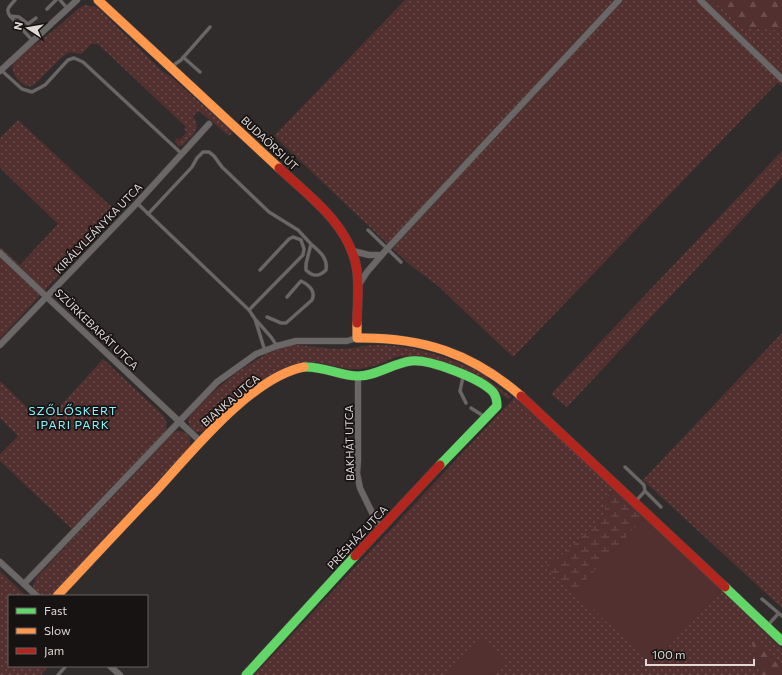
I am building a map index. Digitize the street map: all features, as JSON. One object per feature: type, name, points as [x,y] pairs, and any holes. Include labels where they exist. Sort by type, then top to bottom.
[{"type":"main road","name":"BUDAÖRSI ÚT","points":[[98,0],[321,207],[340,228],[353,251],[358,276],[357,338]]},
{"type":"main road","points":[[357,338],[393,338],[418,341],[441,349],[481,368],[501,380],[537,410],[782,641]]},
{"type":"main road","name":"BIANKA UTCA","points":[[58,595],[201,442],[246,398],[282,374],[300,367],[310,367],[358,376],[382,370],[403,362],[415,360],[434,364],[488,387],[495,393],[497,406],[487,418]]},
{"type":"main road","name":"PRÉSHÁZ UTCA","points":[[246,675],[380,529],[487,418]]},
{"type":"street","points":[[0,69],[77,0]]},
{"type":"street","points":[[357,287],[386,249],[619,0]]},
{"type":"street","points":[[700,0],[782,79]]},
{"type":"street","name":"KIRÁLYLEÁNYKA UTCA","points":[[0,345],[136,203],[209,124]]},
{"type":"street","points":[[353,251],[369,255],[381,255]]},
{"type":"street","name":"SZÜRKEBARÁT UTCA","points":[[0,253],[201,442]]},
{"type":"street","name":"BIANKA UTCA","points":[[24,584],[217,382],[256,354],[277,346],[296,341],[347,341],[357,338]]},
{"type":"street","name":"BAKHÁT UTCA","points":[[358,376],[357,473],[360,488],[380,529]]},
{"type":"street","points":[[0,562],[36,595]]},
{"type":"street","points":[[111,667],[120,675]]},
{"type":"lane","points":[[15,0],[8,7],[7,12],[32,40]]},
{"type":"lane","points":[[46,9],[56,0]]},
{"type":"lane","points":[[60,0],[67,8]]},
{"type":"lane","points":[[10,16],[19,17],[28,24],[36,18]]},
{"type":"lane","points":[[170,67],[183,57],[210,27]]},
{"type":"lane","points":[[183,57],[200,72]]},
{"type":"lane","points":[[0,69],[22,89],[32,92],[45,85],[68,60],[74,58],[83,62],[182,154]]},
{"type":"lane","points":[[148,214],[192,167],[202,152],[208,152],[214,156],[222,167],[268,212],[298,230],[322,254],[326,260],[326,270],[322,274],[311,275],[306,270],[311,244]]},
{"type":"lane","points":[[136,203],[249,310],[277,346]]},
{"type":"lane","points":[[368,230],[401,262]]},
{"type":"lane","points":[[249,310],[303,255],[304,249],[301,240],[293,237],[289,239],[260,270]]},
{"type":"lane","points":[[267,317],[281,323],[286,323],[312,300],[314,295],[313,291],[301,281],[287,297]]},
{"type":"lane","points":[[255,319],[265,351]]},
{"type":"lane","points":[[464,376],[460,391],[466,403]]},
{"type":"lane","points":[[471,408],[487,418]]},
{"type":"lane","points":[[625,467],[644,485],[646,490],[661,507]]},
{"type":"lane","points":[[634,503],[646,490]]},
{"type":"lane","points":[[762,599],[782,616]]},
{"type":"lane","points":[[766,626],[778,614]]},
{"type":"lane","points":[[58,675],[65,667]]},
{"type":"green space","points":[[405,0],[711,0],[747,28],[782,30],[782,86],[778,82],[513,357],[437,285],[409,264],[274,136]]},
{"type":"green space","points":[[711,0],[782,0],[782,30],[747,28]]},
{"type":"green space","points":[[85,5],[97,7],[163,72],[170,76],[233,132],[229,136],[199,111],[193,116],[197,125],[195,132],[182,146],[179,146],[175,142],[176,138],[179,140],[187,132],[184,129],[186,127],[98,44],[91,44],[82,54],[70,52],[62,57],[32,86],[25,85],[20,82],[13,71],[13,63],[15,60],[22,53],[48,35],[79,8]]},
{"type":"green space","points":[[18,120],[117,212],[0,339],[0,247],[20,265],[58,224],[0,168],[0,138]]},
{"type":"green space","points":[[782,151],[782,177],[567,407],[551,394]]},
{"type":"green space","points":[[782,333],[782,608],[643,480]]},
{"type":"green space","points":[[293,345],[341,349],[371,345],[405,347],[419,350],[447,358],[488,376],[487,379],[511,397],[508,399],[485,381],[420,356],[396,357],[378,365],[360,369],[349,369],[316,362],[305,362],[287,366],[263,381],[233,403],[209,428],[201,432],[196,432],[190,427],[188,420],[191,413],[237,372],[268,353]]},
{"type":"green space","points":[[103,359],[164,416],[167,427],[164,433],[72,529],[0,461],[0,454],[18,436],[0,418],[0,381],[44,424]]},
{"type":"green space","points":[[515,397],[614,488],[605,499],[605,514],[569,549],[546,567],[653,663],[723,588],[754,622],[782,649],[782,666],[752,640],[760,675],[491,675],[505,659],[482,638],[447,675],[254,675]]},
{"type":"green space","points":[[181,431],[187,434],[190,439],[189,449],[52,594],[38,594],[33,586],[36,578],[172,433]]},
{"type":"green space","points":[[614,488],[644,518],[574,593],[545,567],[569,549],[605,514],[605,499]]},
{"type":"green space","points":[[644,518],[723,588],[653,663],[574,593]]},
{"type":"green space","points":[[0,571],[25,595],[8,595],[8,667],[48,667],[41,675],[0,675]]},
{"type":"green space","points":[[482,637],[505,659],[491,675],[447,675]]},
{"type":"green space","points":[[751,639],[782,666],[782,675],[760,675]]},
{"type":"traffic: fast","points":[[304,367],[318,368],[351,376],[358,376],[372,374],[404,362],[419,361],[454,370],[477,381],[493,392],[497,400],[497,406],[440,465]]},
{"type":"traffic: fast","points":[[246,675],[355,556]]},
{"type":"traffic: fast","points":[[725,587],[782,641]]},
{"type":"traffic: slow","points":[[98,0],[279,168]]},
{"type":"traffic: slow","points":[[357,323],[357,338],[381,338],[425,345],[445,350],[465,358],[484,369],[503,381],[521,396]]},
{"type":"traffic: slow","points":[[58,595],[223,419],[263,385],[284,374],[304,367]]},
{"type":"traffic: jam","points":[[279,168],[325,211],[336,223],[344,236],[356,265],[358,287],[357,323]]},
{"type":"traffic: jam","points":[[521,396],[725,587]]},
{"type":"traffic: jam","points":[[355,556],[440,465]]},
{"type":"district","name":"SZŐLŐSKERT IPARI PARK","points":[[73,417]]}]
